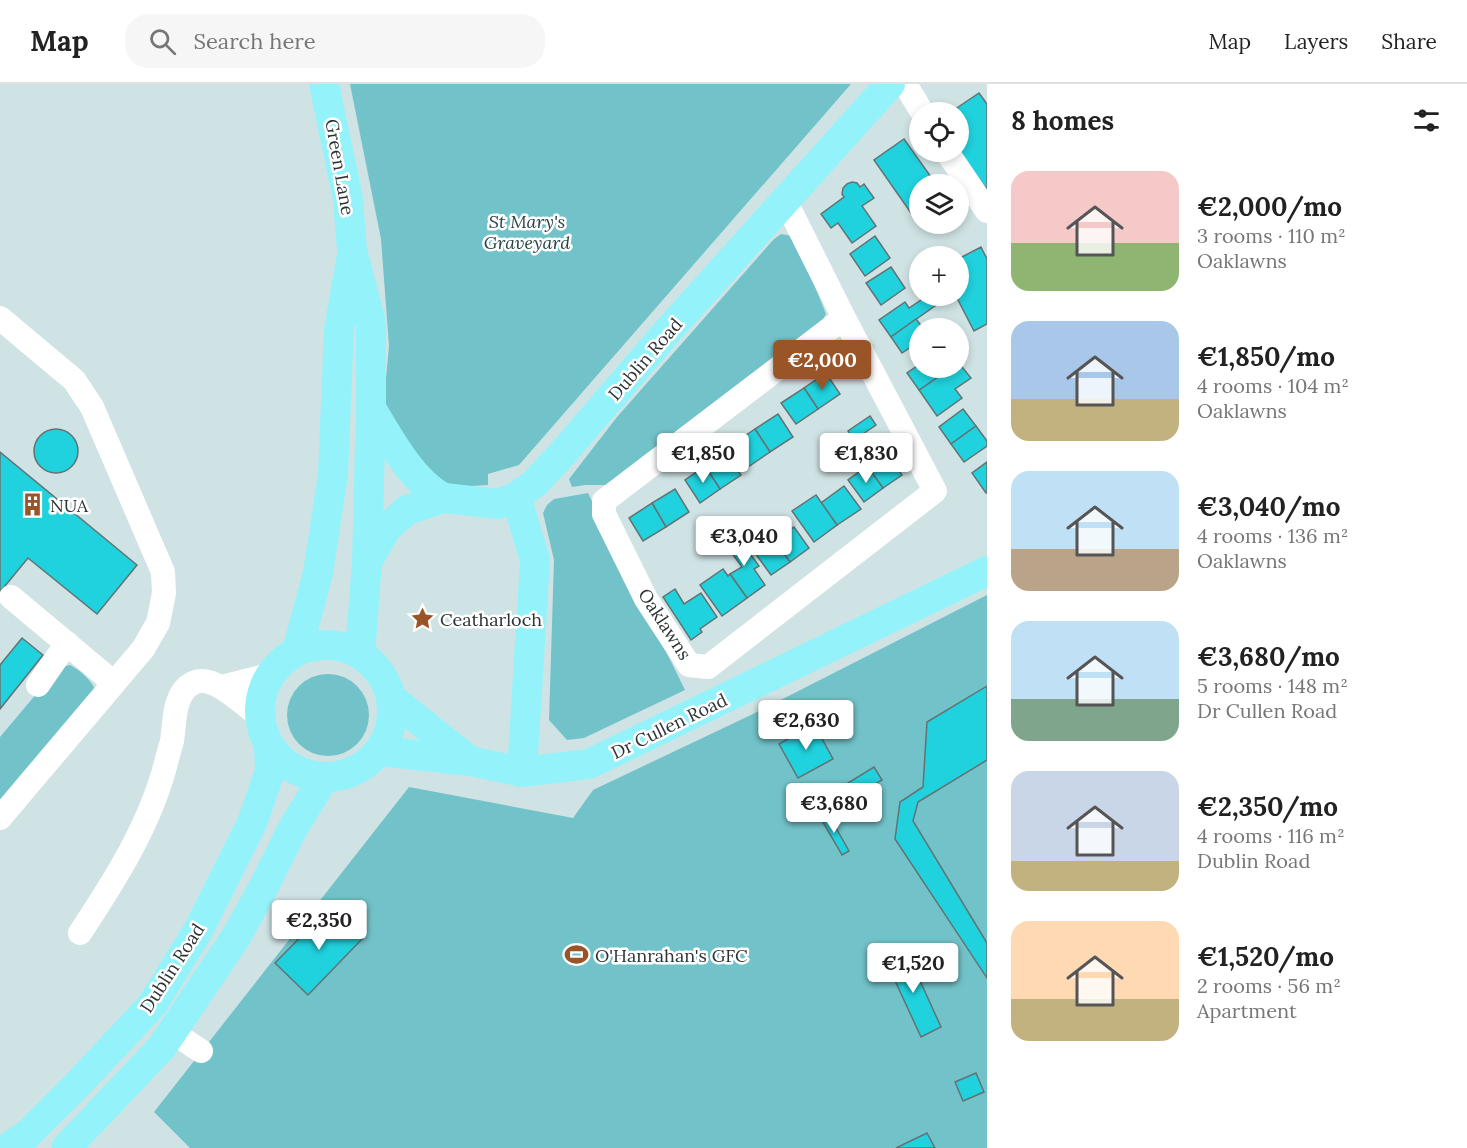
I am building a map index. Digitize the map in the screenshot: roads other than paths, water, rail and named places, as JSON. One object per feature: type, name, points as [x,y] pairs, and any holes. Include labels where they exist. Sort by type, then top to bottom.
[{"type":"main road","name":"Green Lane","points":[[324,84],[348,199],[352,250]]},
{"type":"main road","name":"Dublin Road","points":[[367,562],[386,529],[407,510],[439,495],[498,504],[516,497],[536,483],[666,333],[890,84]]},
{"type":"main road","points":[[352,250],[371,323],[367,562],[360,654]]},
{"type":"main road","points":[[297,651],[318,573],[330,498],[339,329],[352,250]]},
{"type":"main road","points":[[371,408],[399,455],[439,495]]},
{"type":"main road","points":[[330,498],[368,499],[439,495]]},
{"type":"main road","points":[[516,497],[535,560],[522,772]]},
{"type":"main road","name":"Dr Cullen Road","points":[[379,751],[470,760],[522,772],[589,764],[987,571]]},
{"type":"main road","points":[[318,645],[340,646],[360,654],[375,666],[392,698],[392,717],[388,735],[379,751],[364,766],[345,776],[324,778],[302,774],[283,763],[269,747],[262,732],[259,716],[261,694],[270,675],[282,661],[297,651],[318,645]]},
{"type":"main road","points":[[392,698],[470,760]]},
{"type":"main road","name":"Dublin Road","points":[[8,1148],[27,1136],[153,1005],[199,929],[252,823],[270,771],[269,747]]},
{"type":"main road","name":"Dublin Road","points":[[66,1148],[161,1048],[236,937],[293,828],[324,778]]},
{"type":"street","points":[[905,84],[916,102]]},
{"type":"street","points":[[954,162],[987,211]]},
{"type":"street","name":"Oaklawns","points":[[785,200],[935,491],[708,667],[689,665],[646,599],[604,514],[604,501],[844,318]]},
{"type":"street","points":[[0,318],[74,380],[92,407],[162,572],[164,593],[158,623],[143,649],[0,818]]},
{"type":"street","points":[[11,597],[114,682]]},
{"type":"street","points":[[38,685],[67,643]]},
{"type":"street","points":[[222,687],[270,675]]},
{"type":"street","points":[[80,933],[135,844],[162,780],[181,695],[191,684],[203,680],[222,687],[259,716]]},
{"type":"street","points":[[172,1032],[201,1051]]},
{"type":"place","name":"NUA","points":[[32,505]]},
{"type":"place","name":"Ceatharloch","points":[[422,619]]},
{"type":"place","name":"O'Hanrahan's GFC","points":[[577,955]]},
{"type":"park label","name":"St Mary's Graveyard","points":[[527,231]]}]
